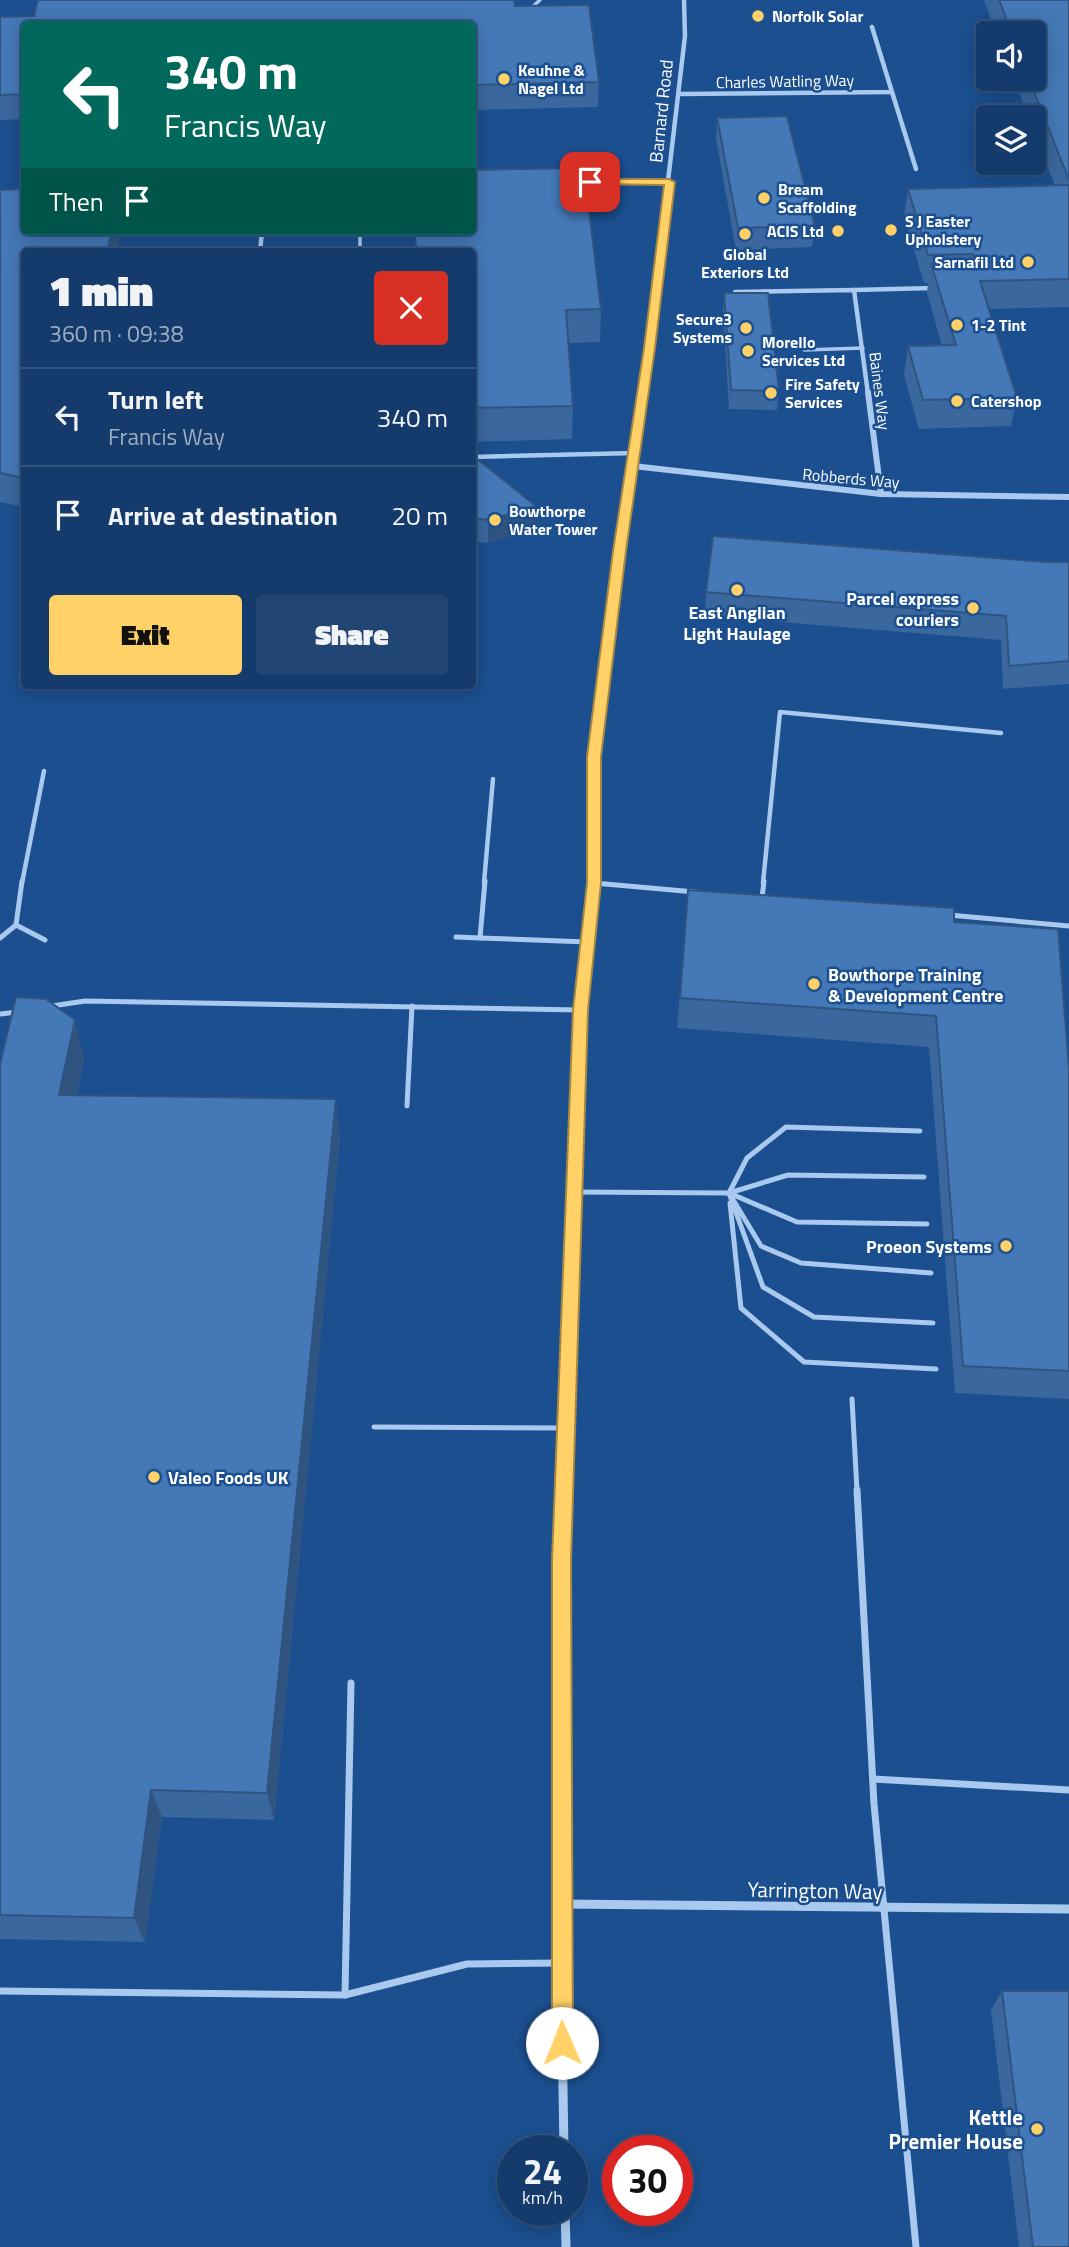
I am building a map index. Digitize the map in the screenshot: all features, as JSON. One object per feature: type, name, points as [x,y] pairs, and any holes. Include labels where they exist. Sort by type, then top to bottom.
[{"type":"street","name":"Barnard Road","points":[[564,2135],[561,1561],[580,1010],[594,883],[594,757],[669,182],[685,36],[684,0]]},
{"type":"street","points":[[872,27],[916,169]]},
{"type":"street","name":"Charles Watling Way","points":[[679,94],[892,92]]},
{"type":"street","points":[[564,183],[669,182]]},
{"type":"street","points":[[735,292],[943,288]]},
{"type":"street","name":"Baines Way","points":[[855,290],[881,494]]},
{"type":"street","name":"Robberds Way","points":[[633,466],[881,494],[1069,497]]},
{"type":"street","name":"Yarrington Way","points":[[561,1904],[1069,1909]]},
{"type":"street","points":[[565,2226],[566,2247]]},
{"type":"lane","points":[[522,10],[533,8],[540,0]]},
{"type":"lane","points":[[804,350],[863,348]]},
{"type":"lane","points":[[476,457],[635,453]]},
{"type":"lane","points":[[762,898],[780,712],[1001,733]]},
{"type":"lane","points":[[0,939],[16,925],[27,847],[44,772]]},
{"type":"lane","points":[[480,938],[493,779]]},
{"type":"lane","points":[[594,883],[697,892]]},
{"type":"lane","points":[[749,897],[775,900]]},
{"type":"lane","points":[[935,914],[1069,926]]},
{"type":"lane","points":[[16,925],[45,940]]},
{"type":"lane","points":[[456,937],[587,942]]},
{"type":"lane","points":[[45,1007],[85,1001],[580,1010]]},
{"type":"lane","points":[[407,1106],[412,1006]]},
{"type":"lane","points":[[0,1014],[32,1009]]},
{"type":"lane","points":[[920,1131],[786,1127],[747,1158],[729,1193],[741,1308],[804,1362],[936,1369]]},
{"type":"lane","points":[[573,1192],[729,1193],[788,1175],[924,1177]]},
{"type":"lane","points":[[729,1193],[797,1222],[927,1224]]},
{"type":"lane","points":[[729,1193],[761,1246],[801,1263],[930,1273]]},
{"type":"lane","points":[[729,1193],[763,1287],[814,1317],[933,1323]]},
{"type":"lane","points":[[852,1399],[873,1779],[916,2247]]},
{"type":"lane","points":[[374,1427],[565,1428]]},
{"type":"lane","points":[[345,1995],[351,1683]]},
{"type":"lane","points":[[873,1779],[1069,1790]]},
{"type":"lane","points":[[0,1991],[345,1995],[467,1964],[561,1962]]},
{"type":"building","points":[[38,0],[514,0],[515,6],[589,5],[599,82],[476,85],[476,21],[21,21],[21,94],[0,95],[0,17],[34,16]]},
{"type":"building","points":[[999,0],[1069,0],[1069,180],[1046,122],[1046,105],[1039,105],[1034,91],[1046,91],[1046,21],[1007,21]]},
{"type":"building","points":[[787,116],[815,226],[738,228],[717,118]]},
{"type":"building","points":[[584,168],[601,309],[566,310],[573,406],[476,408],[476,248],[416,248],[415,235],[476,235],[476,170]]},
{"type":"building","points":[[1069,185],[1069,279],[980,281],[1017,398],[923,400],[908,346],[956,345],[931,264],[973,263],[978,259],[973,254],[928,255],[908,189]]},
{"type":"building","points":[[21,189],[21,235],[110,235],[109,248],[21,248],[21,477],[0,473],[0,190]]},
{"type":"building","points":[[724,293],[768,293],[779,391],[731,390]]},
{"type":"building","points":[[476,458],[536,506],[488,520],[476,518]]},
{"type":"building","points":[[713,536],[1069,562],[1069,661],[1009,666],[1006,616],[706,592]]},
{"type":"building","points":[[688,890],[954,908],[954,922],[1058,929],[1069,1068],[1069,1371],[963,1366],[936,1016],[680,998]]},
{"type":"building","name":"Valeo Foods UK","points":[[16,997],[46,999],[75,1020],[59,1095],[336,1099],[267,1793],[151,1790],[134,1918],[0,1915],[0,1064]]},
{"type":"building","name":"Kettle Premier House","points":[[1002,1991],[1069,1991],[1069,2247],[1033,2247]]},
{"type":"place","name":"Norfolk Solar","points":[[758,16]]},
{"type":"place","name":"Keuhne & Nagel Ltd","points":[[504,79]]},
{"type":"place","name":"Bream Scaffolding","points":[[764,198]]},
{"type":"place","name":"S J Easter Upholstery","points":[[891,230]]},
{"type":"place","name":"ACIS Ltd","points":[[838,231]]},
{"type":"place","name":"Global Exteriors Ltd","points":[[745,234]]},
{"type":"place","name":"Sarnafil Ltd","points":[[1028,262]]},
{"type":"place","name":"1-2 Tint","points":[[957,325]]},
{"type":"place","name":"Secure3 Systems","points":[[746,328]]},
{"type":"place","name":"Morello Services Ltd","points":[[748,351]]},
{"type":"place","name":"Fire Safety Services","points":[[771,393]]},
{"type":"place","name":"Catershop","points":[[957,401]]},
{"type":"place","name":"Bowthorpe Water Tower","points":[[495,520]]},
{"type":"place","name":"East Anglian Light Haulage","points":[[737,590]]},
{"type":"place","name":"Parcel express couriers","points":[[973,608]]},
{"type":"place","name":"Bowthorpe Training & Development Centre","points":[[814,984]]},
{"type":"place","name":"Proeon Systems","points":[[1006,1246]]},
{"type":"place","name":"Valeo Foods UK","points":[[154,1477]]},
{"type":"place","name":"Kettle Premier House","points":[[1037,2129]]},
{"type":"route","points":[[562,2043],[561,1561],[580,1010],[594,883],[594,757],[609,629],[650,348],[669,182],[590,182]]}]
